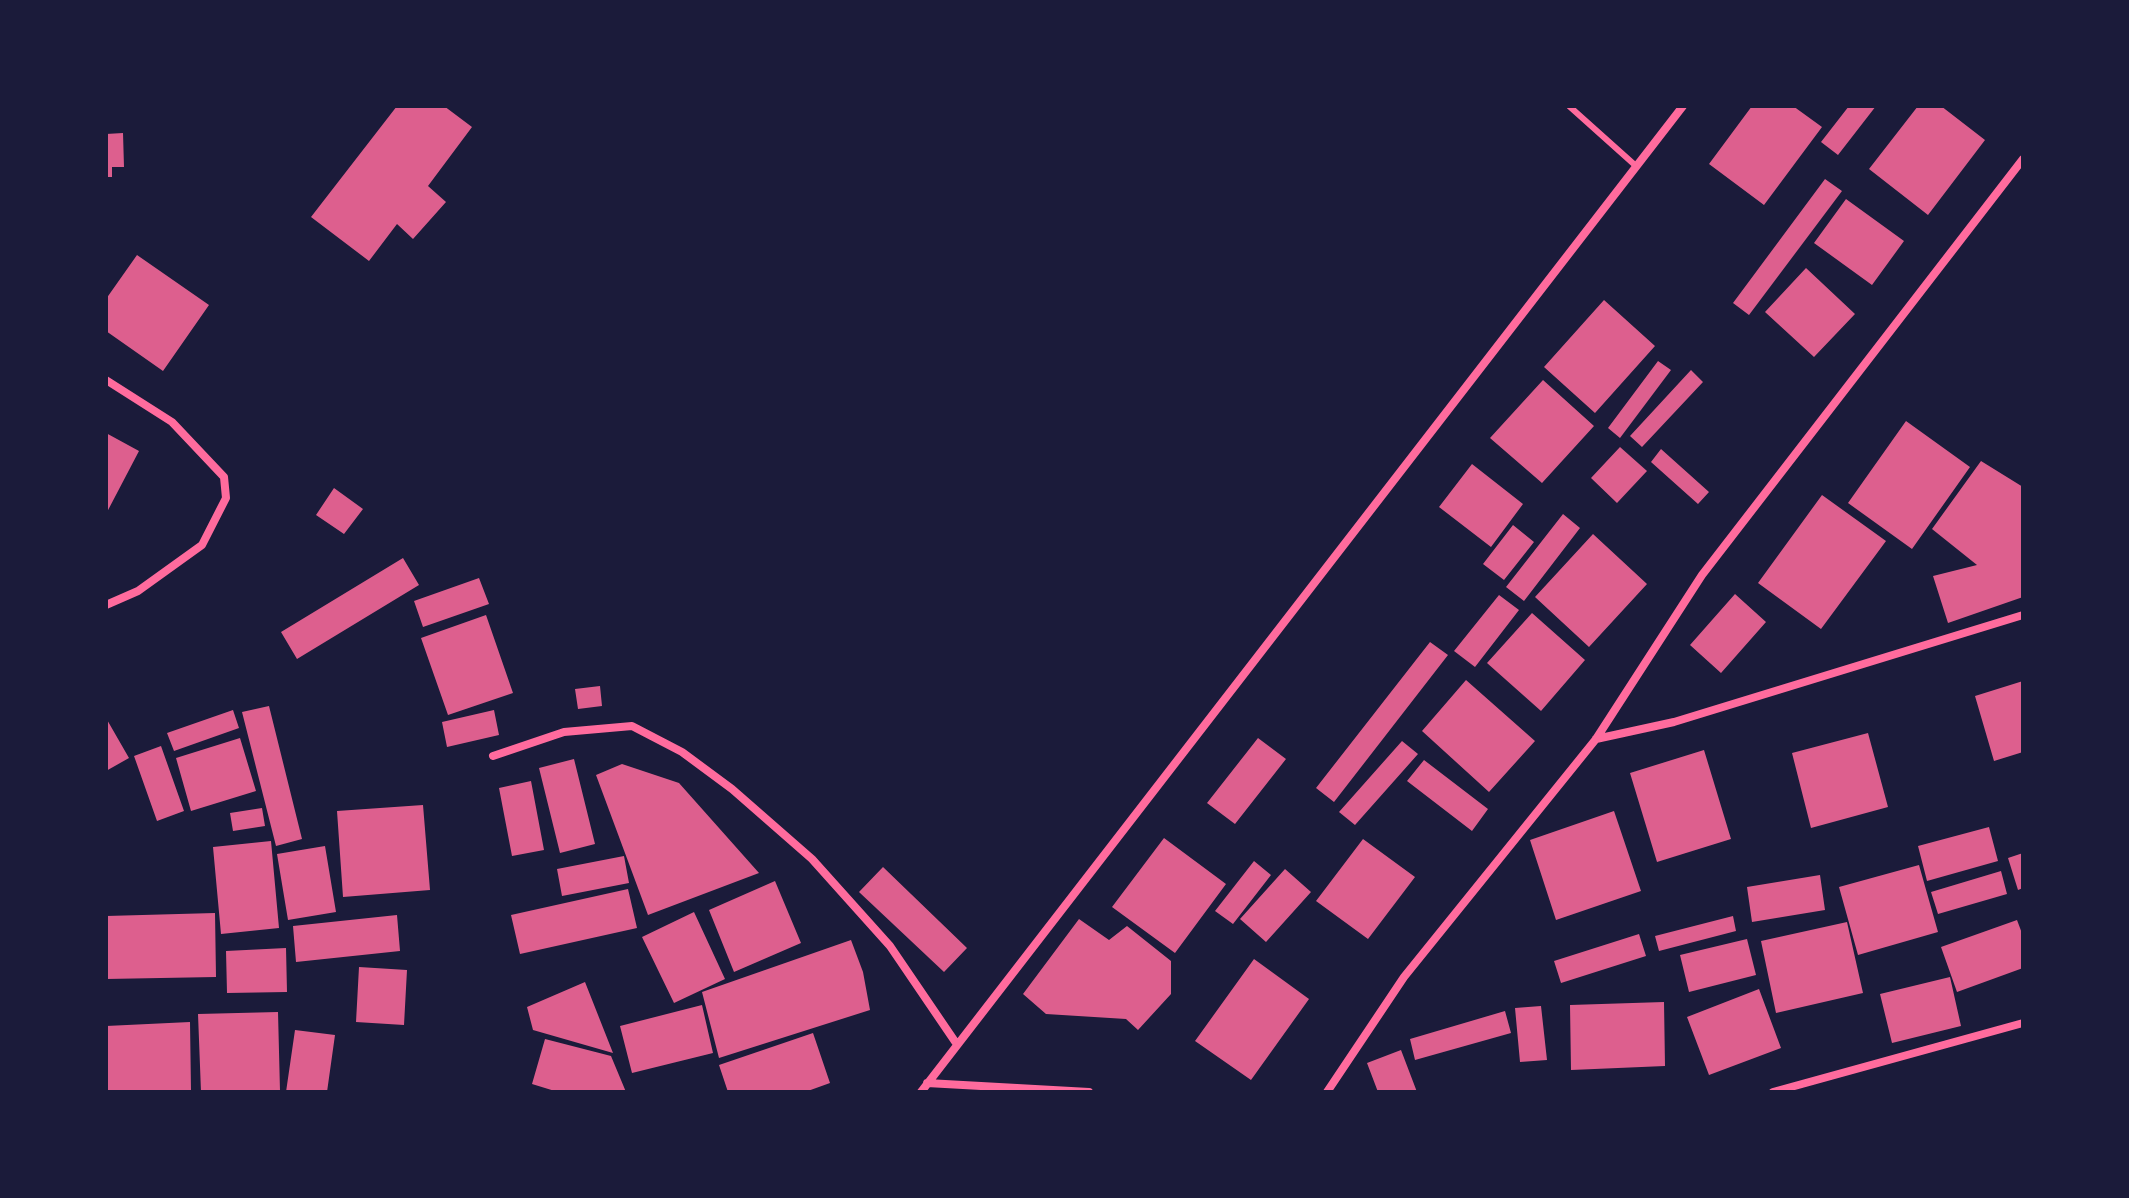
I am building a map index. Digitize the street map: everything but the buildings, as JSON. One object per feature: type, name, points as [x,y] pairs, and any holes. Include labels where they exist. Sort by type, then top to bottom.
[{"type":"street","points":[[921,1092],[1683,106]]},
{"type":"street","points":[[1327,1092],[1404,977],[1596,739],[1702,575],[2023,159]]},
{"type":"street","points":[[106,380],[172,422],[224,477],[226,498],[202,545],[138,591],[106,605]]},
{"type":"street","points":[[1596,739],[1674,722],[2023,615]]},
{"type":"street","points":[[493,756],[564,732],[632,726],[682,752],[732,789],[812,859],[890,946],[956,1043]]},
{"type":"street","points":[[1773,1092],[2023,1023]]},
{"type":"street","points":[[927,1083],[1089,1092]]},
{"type":"lane","points":[[1569,106],[1636,166]]}]
